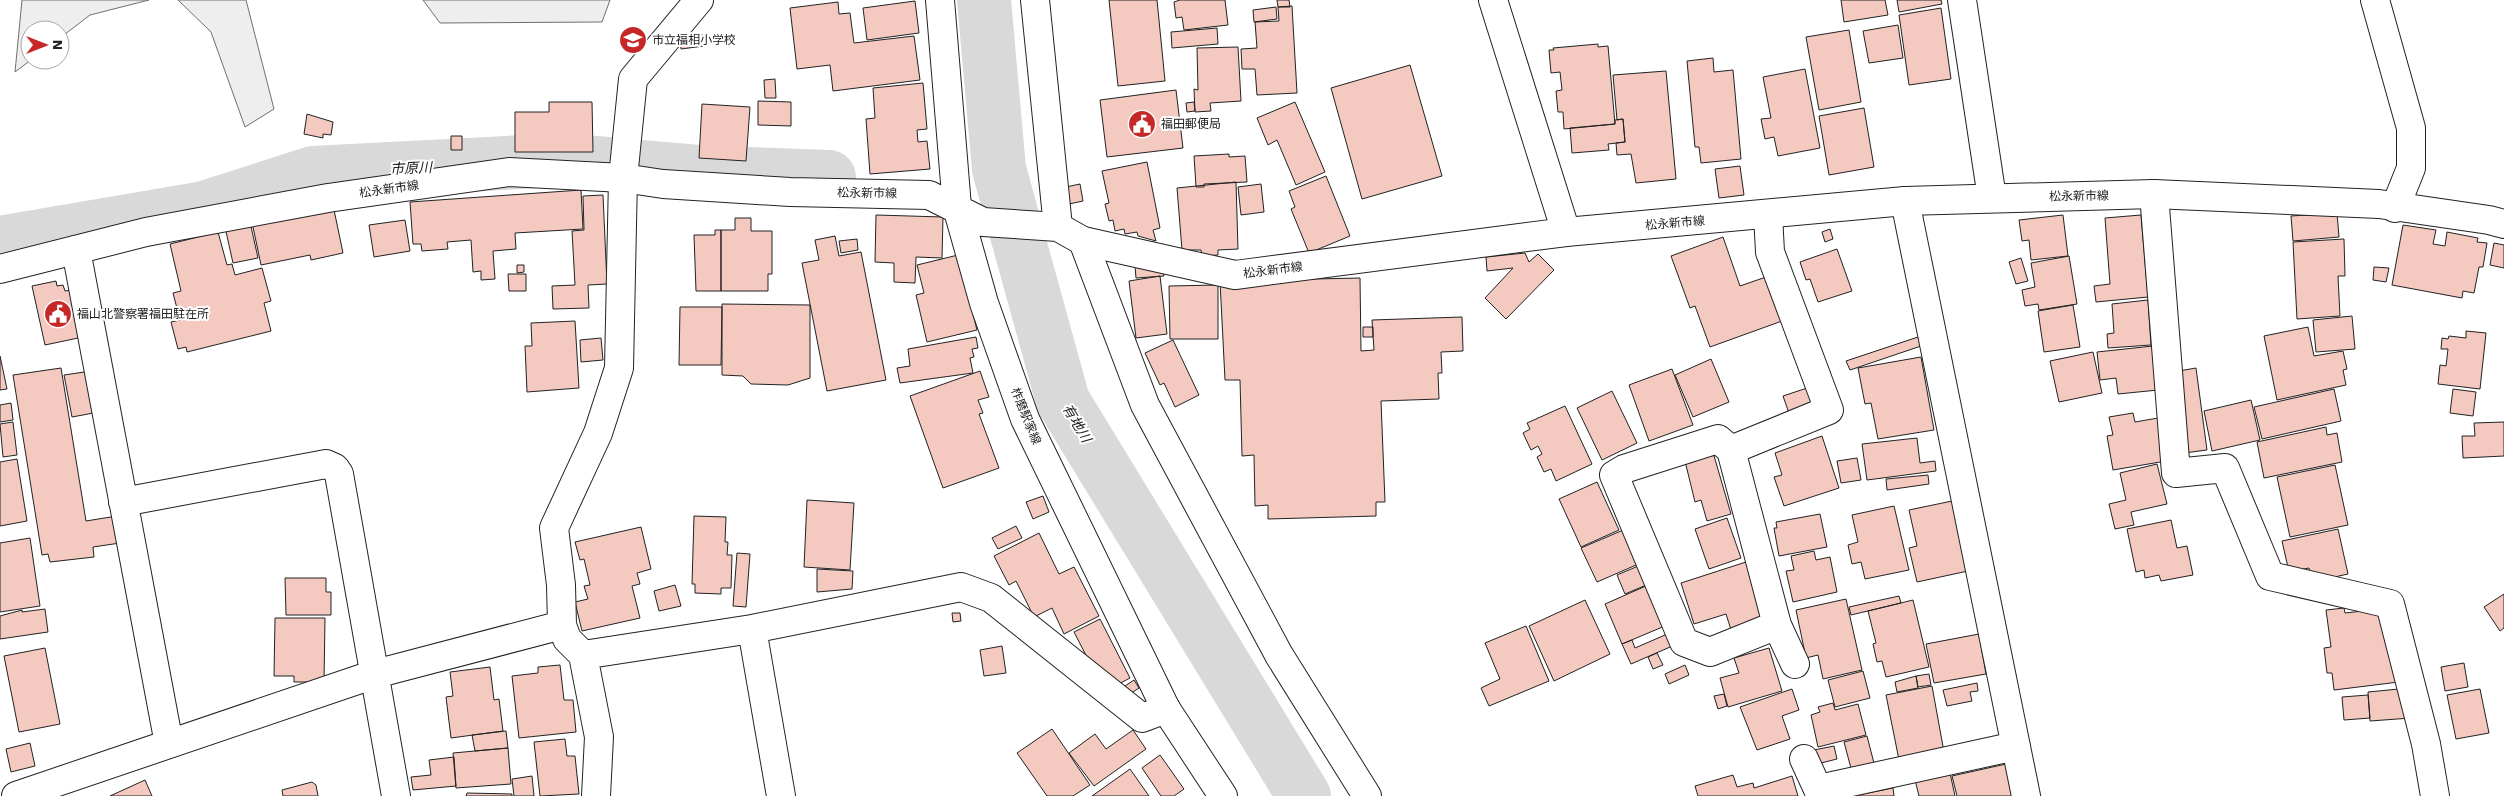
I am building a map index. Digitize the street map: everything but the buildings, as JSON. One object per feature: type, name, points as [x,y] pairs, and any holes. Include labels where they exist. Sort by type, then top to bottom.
[{"type":"street","points":[[596,796],[598,737],[583,656],[567,639],[562,625],[561,584],[554,528],[598,433],[619,368],[623,178],[633,79],[699,0]]},
{"type":"street","name":"柞磨駅家線","points":[[940,0],[957,207],[984,303],[1025,419],[1166,709],[1223,796]]},
{"type":"street","points":[[1035,0],[1058,227]]},
{"type":"street","points":[[1493,0],[1566,232]]},
{"type":"street","points":[[1962,0],[1992,198]]},
{"type":"street","points":[[2375,0],[2411,128],[2411,168],[2396,208]]},
{"type":"street","name":"松永新市線","points":[[0,269],[146,232],[319,200],[509,172],[623,178],[663,184],[780,191],[929,195],[957,207],[983,222],[1058,227],[1083,241],[1235,275],[1566,232],[1768,216],[1905,201],[2154,194],[2378,204],[2489,220],[2504,224]]},
{"type":"street","points":[[2154,194],[2176,473],[2224,468],[2270,576],[2390,604],[2426,744],[2435,796]]},
{"type":"street","points":[[1905,201],[2026,796]]},
{"type":"street","points":[[1731,450],[1829,410],[1770,252],[1768,216]]},
{"type":"street","points":[[1083,241],[1145,405],[1279,655],[1367,796]]},
{"type":"street","points":[[76,250],[168,744]]},
{"type":"street","points":[[1777,625],[1710,652],[1684,642],[1614,475],[1624,469],[1718,439],[1731,450],[1777,625],[1795,664]]},
{"type":"street","points":[[123,502],[326,464],[336,468],[339,474],[396,796]]},
{"type":"street","points":[[583,656],[752,629],[961,587],[991,598],[1142,718],[1166,709]]},
{"type":"street","points":[[16,796],[375,674],[562,625]]},
{"type":"street","points":[[752,629],[781,796]]},
{"type":"street","points":[[1804,759],[1820,793],[2016,746]]},
{"type":"shaded area","points":[[22,0],[149,0],[90,15],[70,30],[70,20],[20,20]]},
{"type":"shaded area","points":[[178,0],[246,0],[274,109],[245,127],[211,32]]},
{"type":"shaded area","points":[[423,0],[610,0],[602,22],[440,23]]},
{"type":"shaded area","points":[[20,21],[20,68],[15,72]]},
{"type":"waterway","name":"有地川","points":[[984,0],[999,169],[1063,401],[1304,796]]},
{"type":"waterway","name":"市原川","points":[[0,243],[204,208],[313,173],[561,160],[698,172],[829,177]]},
{"type":"place","name":"市立福相小学校","points":[[633,40]]},
{"type":"place","name":"福田郵便局","points":[[1142,124]]},
{"type":"place","name":"福山北警察署福田駐在所","points":[[58,314]]}]
